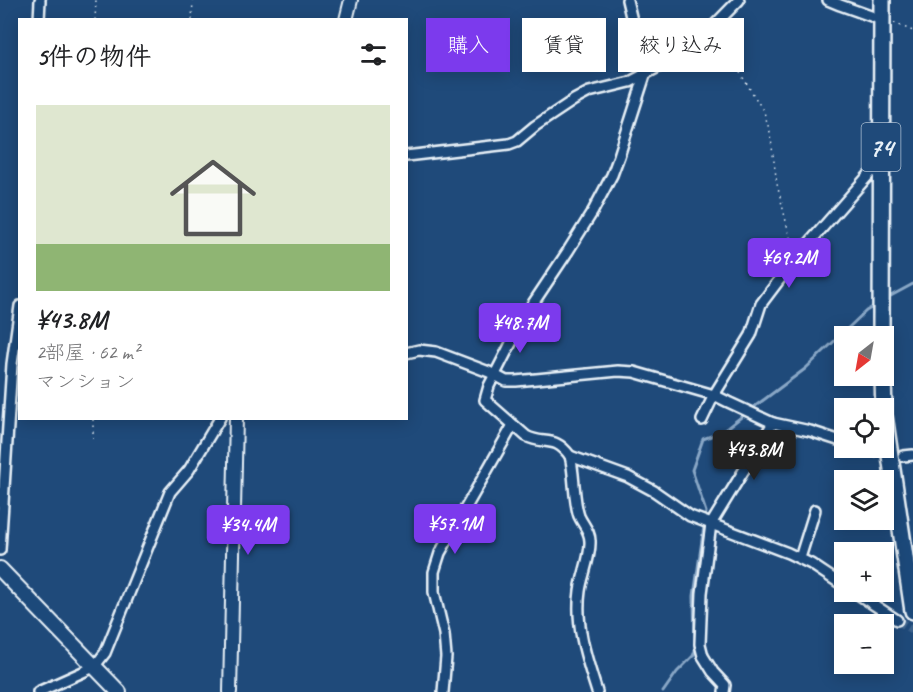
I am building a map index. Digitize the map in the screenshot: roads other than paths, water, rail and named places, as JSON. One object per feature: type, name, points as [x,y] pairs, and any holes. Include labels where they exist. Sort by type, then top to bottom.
[{"type":"main road","name":"74","points":[[881,326],[882,0]]},
{"type":"main road","points":[[884,386],[886,425],[913,610]]},
{"type":"main road","points":[[0,569],[119,692]]},
{"type":"street","points":[[39,0],[39,18]]},
{"type":"street","points":[[346,18],[351,0]]},
{"type":"street","points":[[597,692],[581,635],[580,618],[580,592],[591,543],[580,516],[570,456],[557,442],[533,440],[526,436],[485,400],[494,375],[526,314],[587,221],[612,175],[645,75],[627,0]]},
{"type":"street","points":[[408,156],[509,144],[517,141],[535,126],[589,92],[630,82],[683,54],[695,45],[739,0]]},
{"type":"street","points":[[828,0],[882,20]]},
{"type":"street","points":[[702,420],[714,395],[751,335],[761,304],[795,259],[881,161]]},
{"type":"street","points":[[0,550],[18,335]]},
{"type":"street","points":[[408,353],[420,350],[436,352],[506,381],[618,371],[634,372],[714,395],[773,423],[834,439]]},
{"type":"street","points":[[38,692],[94,667],[105,653],[170,492],[189,470],[219,420]]},
{"type":"street","points":[[230,692],[236,420]]},
{"type":"street","points":[[724,692],[725,685],[703,656],[700,644],[702,593],[711,524],[773,423]]},
{"type":"street","points":[[443,692],[446,657],[444,634],[434,592],[434,572],[440,553],[513,425]]},
{"type":"street","points":[[570,456],[628,477],[654,490],[690,516],[800,558],[834,579]]},
{"type":"street","points":[[903,456],[913,456]]},
{"type":"street","points":[[800,558],[815,510]]},
{"type":"street","points":[[870,602],[897,620]]},
{"type":"waterway","points":[[887,298],[913,284]]},
{"type":"waterway","points":[[750,410],[805,369],[866,311],[876,305]]},
{"type":"waterway","points":[[663,692],[695,651],[694,596],[706,512],[692,470],[703,439],[722,432],[745,414]]},
{"type":"tunnel","points":[[897,620],[913,630]]}]
